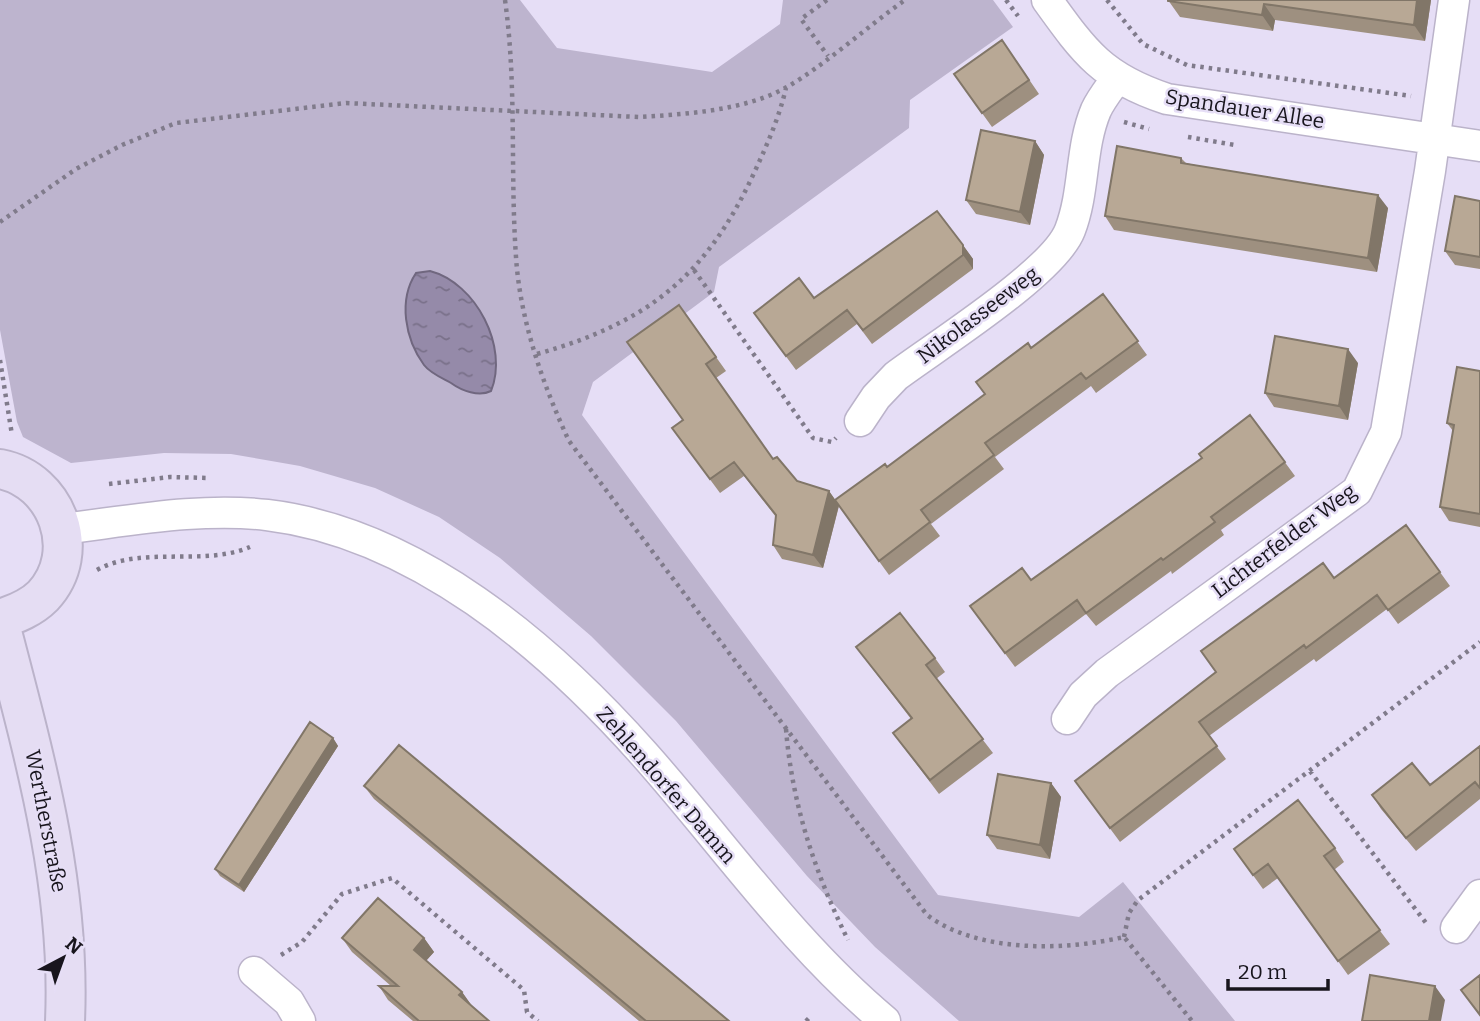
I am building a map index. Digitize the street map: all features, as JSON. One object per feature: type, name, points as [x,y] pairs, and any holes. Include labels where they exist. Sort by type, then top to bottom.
[{"type":"main road","points":[[0,621],[22,611],[42,596],[57,576],[63,552],[61,529],[52,504],[35,485],[14,472],[5,456]]},
{"type":"main road","name":"Wertherstraße","points":[[0,621],[51,827],[62,897],[66,970],[65,1021]]},
{"type":"street","name":"Spandauer Allee","points":[[1047,0],[1082,47],[1117,78],[1167,99],[1480,146]]},
{"type":"street","name":"Lichterfelder Weg","points":[[1067,719],[1083,695],[1107,673],[1357,491],[1386,432],[1454,0]]},
{"type":"street","name":"Nikolasseeweg","points":[[860,421],[876,397],[896,376],[1043,267],[1063,241],[1069,232],[1080,196],[1086,147],[1097,109],[1117,78]]},
{"type":"street","name":"Zehlendorfer Damm","points":[[61,529],[218,513],[266,515],[343,531],[424,567],[468,595],[550,662],[644,753],[799,939],[885,1021]]},
{"type":"street","points":[[1456,928],[1480,895]]},
{"type":"street","points":[[254,972],[289,1002],[300,1021]]},
{"type":"path","points":[[505,0],[515,110],[516,259],[522,302],[547,393],[569,441],[927,915],[943,927],[1037,948],[1088,945],[1124,937]]},
{"type":"path","points":[[827,0],[802,19],[828,56]]},
{"type":"path","points":[[0,222],[76,169],[122,145],[176,123],[346,103],[515,110],[583,117],[678,114],[754,99],[786,87],[898,2],[905,0]]},
{"type":"path","points":[[1107,0],[1143,44],[1187,65],[1438,100]]},
{"type":"path","points":[[537,354],[581,341],[625,320],[694,270],[738,207],[781,113],[786,87]]},
{"type":"path","points":[[694,270],[813,438],[832,442],[860,421]]},
{"type":"path","points":[[0,359],[12,432],[5,456]]},
{"type":"path","points":[[92,573],[121,561],[244,550],[303,521]]},
{"type":"path","points":[[1124,937],[1129,913],[1138,900],[1480,642]]},
{"type":"path","points":[[786,729],[789,766],[817,875],[849,942]]},
{"type":"path","points":[[1310,771],[1436,936],[1456,928]]},
{"type":"path","points":[[254,972],[302,942],[342,894],[393,878],[524,990],[527,1012],[538,1021]]},
{"type":"path","points":[[1124,937],[1192,1021]]},
{"type":"shaded area","points":[[0,0],[520,0],[557,48],[712,72],[780,24],[783,0],[993,0],[1013,27],[910,100],[909,128],[719,267],[714,292],[593,382],[582,415],[938,895],[1079,917],[1123,882],[1235,1021],[959,1021],[875,947],[807,876],[676,721],[591,636],[500,558],[439,517],[375,488],[300,466],[231,454],[164,453],[71,463],[23,437],[17,422],[0,330]]},
{"type":"water","points":[[430,271],[447,278],[461,289],[484,319],[496,355],[491,391],[476,393],[460,388],[429,370],[417,355],[408,332],[407,295],[416,273]]},
{"type":"building","points":[[1168,0],[1417,0],[1414,25],[1264,4],[1262,15]]},
{"type":"building","points":[[1002,40],[1029,80],[982,113],[954,74]]},
{"type":"building","points":[[981,130],[1035,141],[1020,212],[966,200]]},
{"type":"building","points":[[1117,146],[1181,158],[1181,163],[1378,195],[1368,258],[1105,216]]},
{"type":"building","points":[[1455,196],[1480,201],[1480,257],[1445,251]]},
{"type":"building","points":[[937,211],[963,245],[963,255],[863,330],[847,310],[786,356],[754,313],[799,278],[814,298]]},
{"type":"building","points":[[1103,294],[1138,341],[1086,379],[1081,373],[985,443],[994,455],[921,510],[930,522],[879,561],[835,500],[885,464],[887,467],[985,394],[976,382],[1028,343],[1031,348]]},
{"type":"building","points":[[679,305],[716,357],[706,364],[773,459],[777,457],[797,481],[829,491],[813,555],[773,545],[776,515],[734,462],[710,479],[672,428],[683,420],[627,342]]},
{"type":"building","points":[[1275,336],[1348,349],[1339,406],[1265,393]]},
{"type":"building","points":[[1457,367],[1480,371],[1480,514],[1440,507],[1454,425],[1447,423]]},
{"type":"building","points":[[1250,415],[1285,462],[1211,517],[1215,522],[1086,613],[1077,600],[1005,653],[970,606],[1022,568],[1031,580],[1202,458],[1199,454]]},
{"type":"building","points":[[1406,525],[1440,572],[1388,610],[1377,595],[1199,722],[1217,746],[1110,828],[1075,781],[1216,672],[1201,651],[1323,563],[1334,578]]},
{"type":"building","points":[[900,613],[935,658],[926,665],[983,739],[930,780],[893,733],[912,718],[856,647]]},
{"type":"building","points":[[310,722],[333,738],[239,885],[215,869]]},
{"type":"building","points":[[399,745],[729,1021],[646,1021],[364,786]]},
{"type":"building","points":[[1480,746],[1480,788],[1475,782],[1406,838],[1372,795],[1412,763],[1430,785]]},
{"type":"building","points":[[998,774],[1051,783],[1040,845],[987,835]]},
{"type":"building","points":[[1298,800],[1335,848],[1324,856],[1380,930],[1338,961],[1268,864],[1253,875],[1234,849]]},
{"type":"building","points":[[378,898],[424,938],[414,950],[462,992],[459,995],[489,1021],[419,1021],[379,986],[398,986],[342,938]]},
{"type":"building","points":[[1370,975],[1435,986],[1429,1021],[1362,1021]]},
{"type":"building","points":[[1480,975],[1480,1015],[1461,990]]}]
